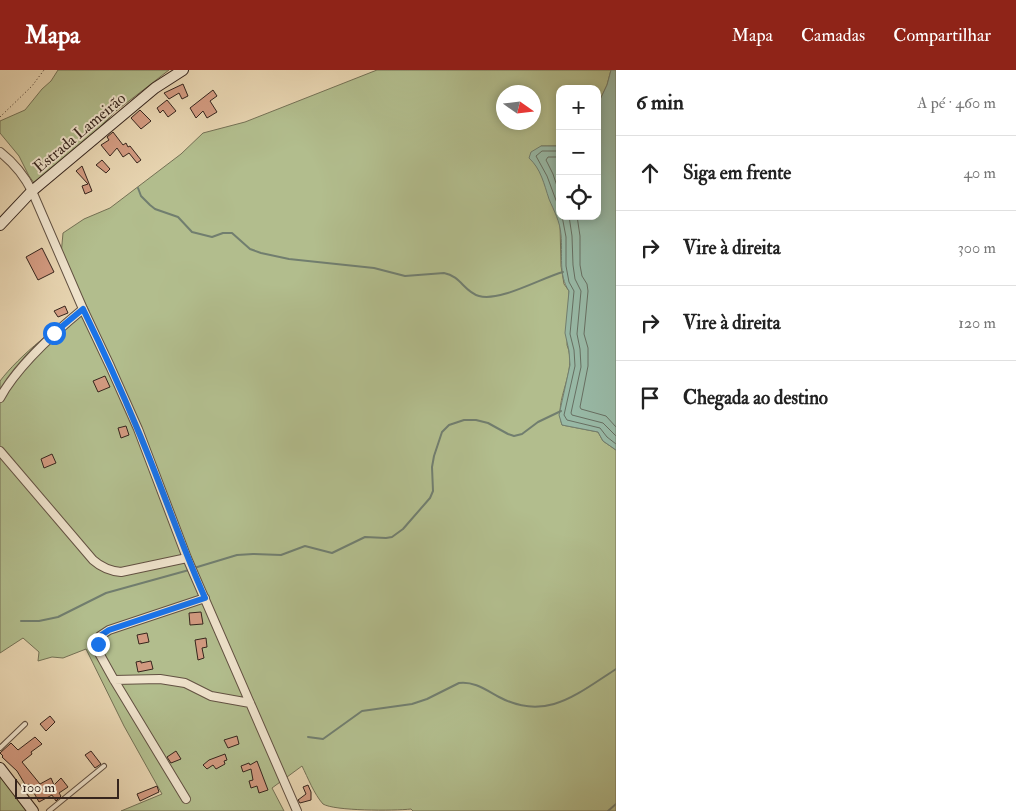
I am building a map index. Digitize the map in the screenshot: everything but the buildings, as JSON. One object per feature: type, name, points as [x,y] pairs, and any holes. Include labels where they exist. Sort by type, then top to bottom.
[{"type":"street","name":"Estrada Lameirão","points":[[0,224],[32,191],[155,88],[183,70]]},
{"type":"street","points":[[0,152],[12,161],[26,179],[32,191],[138,429],[187,558],[297,811]]},
{"type":"street","points":[[0,398],[27,363],[54,333],[83,309]]},
{"type":"street","points":[[0,451],[93,560],[102,567],[111,571],[121,572],[187,558]]},
{"type":"street","points":[[186,799],[99,653],[98,640],[100,636],[109,630],[205,598]]},
{"type":"street","points":[[114,680],[160,679],[185,683],[211,696],[250,703]]},
{"type":"street","points":[[0,768],[34,811]]},
{"type":"lane","points":[[0,748],[26,724]]},
{"type":"lane","points":[[50,811],[104,766]]},
{"type":"path","points":[[0,117],[32,86],[44,70]]},
{"type":"shaded area","points":[[58,70],[169,70],[116,111],[37,187],[19,156],[0,133],[0,121],[25,110],[51,81]]},
{"type":"shaded area","points":[[377,70],[611,70],[601,98],[601,85],[556,85],[556,146],[541,146],[535,163],[543,178],[556,213],[556,220],[559,220],[560,224],[561,266],[564,284],[569,291],[567,345],[570,365],[561,405],[562,425],[598,432],[603,441],[616,450],[616,811],[413,811],[411,809],[339,808],[323,804],[314,791],[302,766],[272,788],[284,811],[121,811],[162,794],[124,726],[86,649],[63,658],[52,657],[38,661],[39,652],[23,638],[0,653],[0,381],[40,341],[65,323],[89,311],[61,255],[63,233],[84,219],[110,208],[181,154],[203,133],[245,122]]},
{"type":"shaded area","points":[[0,771],[28,811],[0,811]]},
{"type":"water","points":[[611,70],[616,70],[616,450],[603,441],[598,432],[562,425],[559,415],[570,365],[565,333],[569,291],[563,278],[561,235],[558,220],[601,220],[601,98]]},
{"type":"water","points":[[541,146],[556,146],[556,216],[544,182],[529,158],[531,152]]},
{"type":"waterway","points":[[138,188],[141,196],[150,205],[155,209],[178,217],[192,232],[212,237],[223,233],[232,233],[250,249],[289,259],[374,268],[405,276],[444,273],[455,277],[474,294],[488,297],[509,293],[563,272]]},
{"type":"waterway","points":[[194,568],[237,555],[281,555],[305,546],[332,553],[365,537],[392,537],[403,529],[430,498],[433,491],[432,467],[434,456],[442,432],[449,425],[464,420],[476,420],[488,423],[514,436],[522,434],[538,422],[561,411]]},
{"type":"waterway","points":[[21,621],[39,621],[58,617],[106,593],[189,570]]},
{"type":"waterway","points":[[308,737],[323,739],[362,711],[412,704],[427,699],[459,683],[475,685],[516,704],[532,707],[546,706],[561,702],[616,669]]},
{"type":"waterway","points":[[608,811],[616,804]]},
{"type":"route","points":[[54,333],[83,309],[138,429],[187,558],[205,598],[109,630],[100,636],[98,644]]}]
